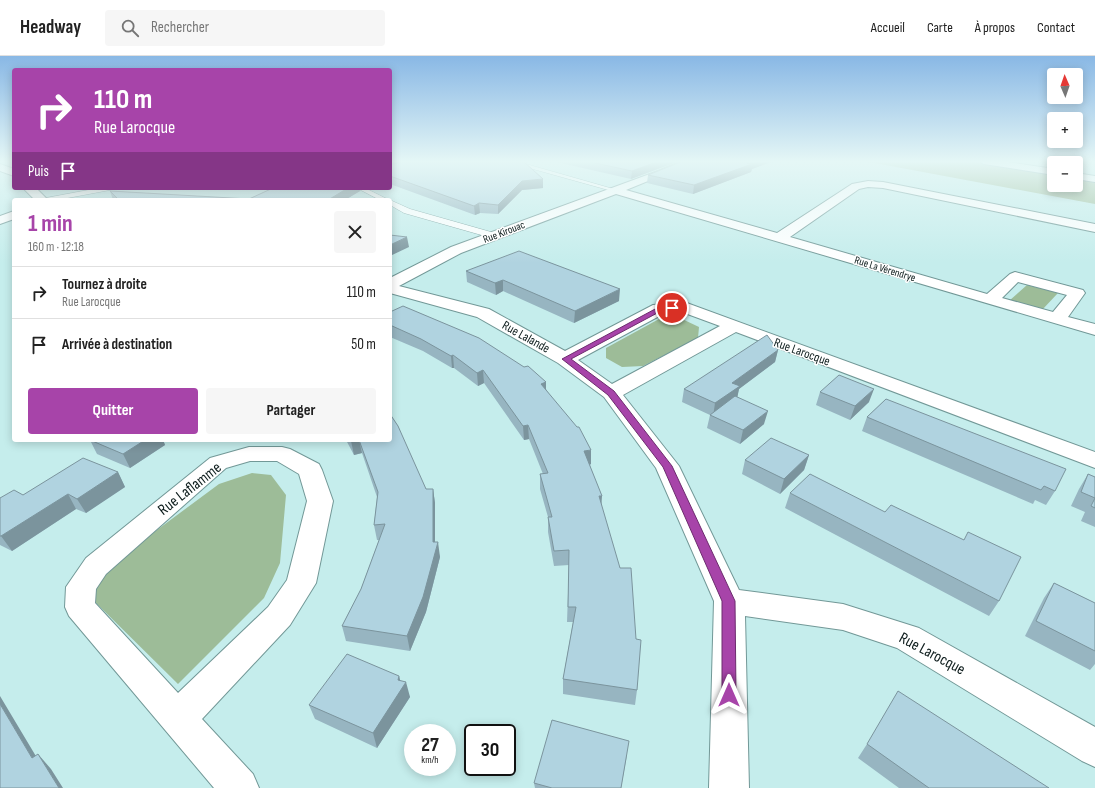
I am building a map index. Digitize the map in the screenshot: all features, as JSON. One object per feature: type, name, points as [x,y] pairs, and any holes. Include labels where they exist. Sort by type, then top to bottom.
[{"type":"street","name":"Rue Kirouac","points":[[392,283],[456,250],[601,195]]},
{"type":"street","name":"Rue La Vérendrye","points":[[632,195],[1095,330]]},
{"type":"street","points":[[781,238],[843,195]]},
{"type":"street","points":[[931,195],[1095,228]]},
{"type":"street","points":[[0,220],[12,216]]},
{"type":"street","points":[[990,300],[1015,277],[1077,293],[1057,319]]},
{"type":"street","name":"Rue Lalande","points":[[392,289],[483,313],[566,359],[611,393],[667,466],[729,601],[729,788]]},
{"type":"street","name":"Rue Larocque","points":[[566,359],[659,309],[684,307],[1095,460]]},
{"type":"street","points":[[611,393],[734,326]]},
{"type":"street","name":"Rue Laflamme","points":[[178,718],[279,616],[301,584],[320,501],[310,470],[282,454],[249,454],[218,463],[96,566],[81,587],[80,607],[239,788]]},
{"type":"street","name":"Rue Larocque","points":[[729,601],[843,617],[908,638],[1095,748]]},
{"type":"lane","points":[[57,198],[72,195]]},
{"type":"lane","points":[[392,203],[407,211],[495,236]]},
{"type":"green space","points":[[1048,195],[1095,195],[1095,204]]},
{"type":"green space","points":[[1027,285],[1058,293],[1042,310],[1009,301]]},
{"type":"green space","points":[[680,318],[699,327],[698,338],[643,366],[622,367],[606,358],[606,348],[659,319]]},
{"type":"green space","points":[[252,473],[271,475],[286,495],[280,563],[264,598],[178,684],[94,601],[92,586],[107,567],[219,484]]},
{"type":"building","points":[[114,195],[182,195],[232,198],[117,198]]},
{"type":"building","points":[[257,195],[336,195],[331,198],[251,198]]},
{"type":"building","points":[[444,195],[508,195],[498,205],[479,203],[474,206]]},
{"type":"building","points":[[392,235],[407,237],[392,244]]},
{"type":"building","points":[[519,251],[620,289],[575,311],[503,280],[495,283],[466,271]]},
{"type":"building","points":[[403,306],[479,338],[524,367],[528,366],[546,382],[541,384],[577,427],[579,427],[591,450],[584,451],[602,496],[599,496],[620,568],[631,568],[636,639],[641,640],[637,690],[563,679],[576,607],[568,607],[569,550],[554,551],[548,517],[552,517],[540,474],[548,473],[528,425],[523,426],[483,370],[477,373],[453,355],[451,356],[421,339],[392,326],[392,311]]},
{"type":"building","points":[[767,335],[778,350],[732,383],[740,386],[715,403],[684,389]]},
{"type":"building","points":[[839,375],[874,389],[855,406],[820,392]]},
{"type":"building","points":[[735,396],[768,411],[743,430],[710,415]]},
{"type":"building","points":[[886,399],[1066,469],[1055,491],[1044,486],[1041,490],[867,417]]},
{"type":"building","points":[[392,417],[398,426],[426,489],[433,489],[433,542],[438,542],[423,597],[407,636],[342,626],[361,589],[385,524],[374,525],[378,492],[360,442],[392,442]]},
{"type":"building","points":[[771,438],[809,455],[784,479],[745,460]]},
{"type":"building","points":[[95,442],[142,442],[123,454]]},
{"type":"building","points":[[83,458],[118,472],[77,499],[68,494],[0,536],[0,498],[14,490],[23,495]]},
{"type":"building","points":[[810,474],[885,512],[891,505],[964,540],[968,532],[1021,557],[999,601],[790,493]]},
{"type":"building","points":[[1088,474],[1095,477],[1095,498],[1081,492]]},
{"type":"building","points":[[1095,498],[1095,508],[1091,506]]},
{"type":"building","points":[[1054,583],[1095,603],[1095,651],[1036,621]]},
{"type":"building","points":[[347,654],[399,676],[398,680],[406,682],[373,733],[309,705]]},
{"type":"building","points":[[898,691],[1049,788],[929,788],[867,744]]},
{"type":"building","points":[[0,704],[32,758],[38,754],[59,788],[0,788]]},
{"type":"building","points":[[552,720],[629,741],[621,788],[552,788],[534,783]]},
{"type":"route","points":[[672,308],[659,309],[566,359],[611,393],[667,466],[729,601],[729,695]]}]
